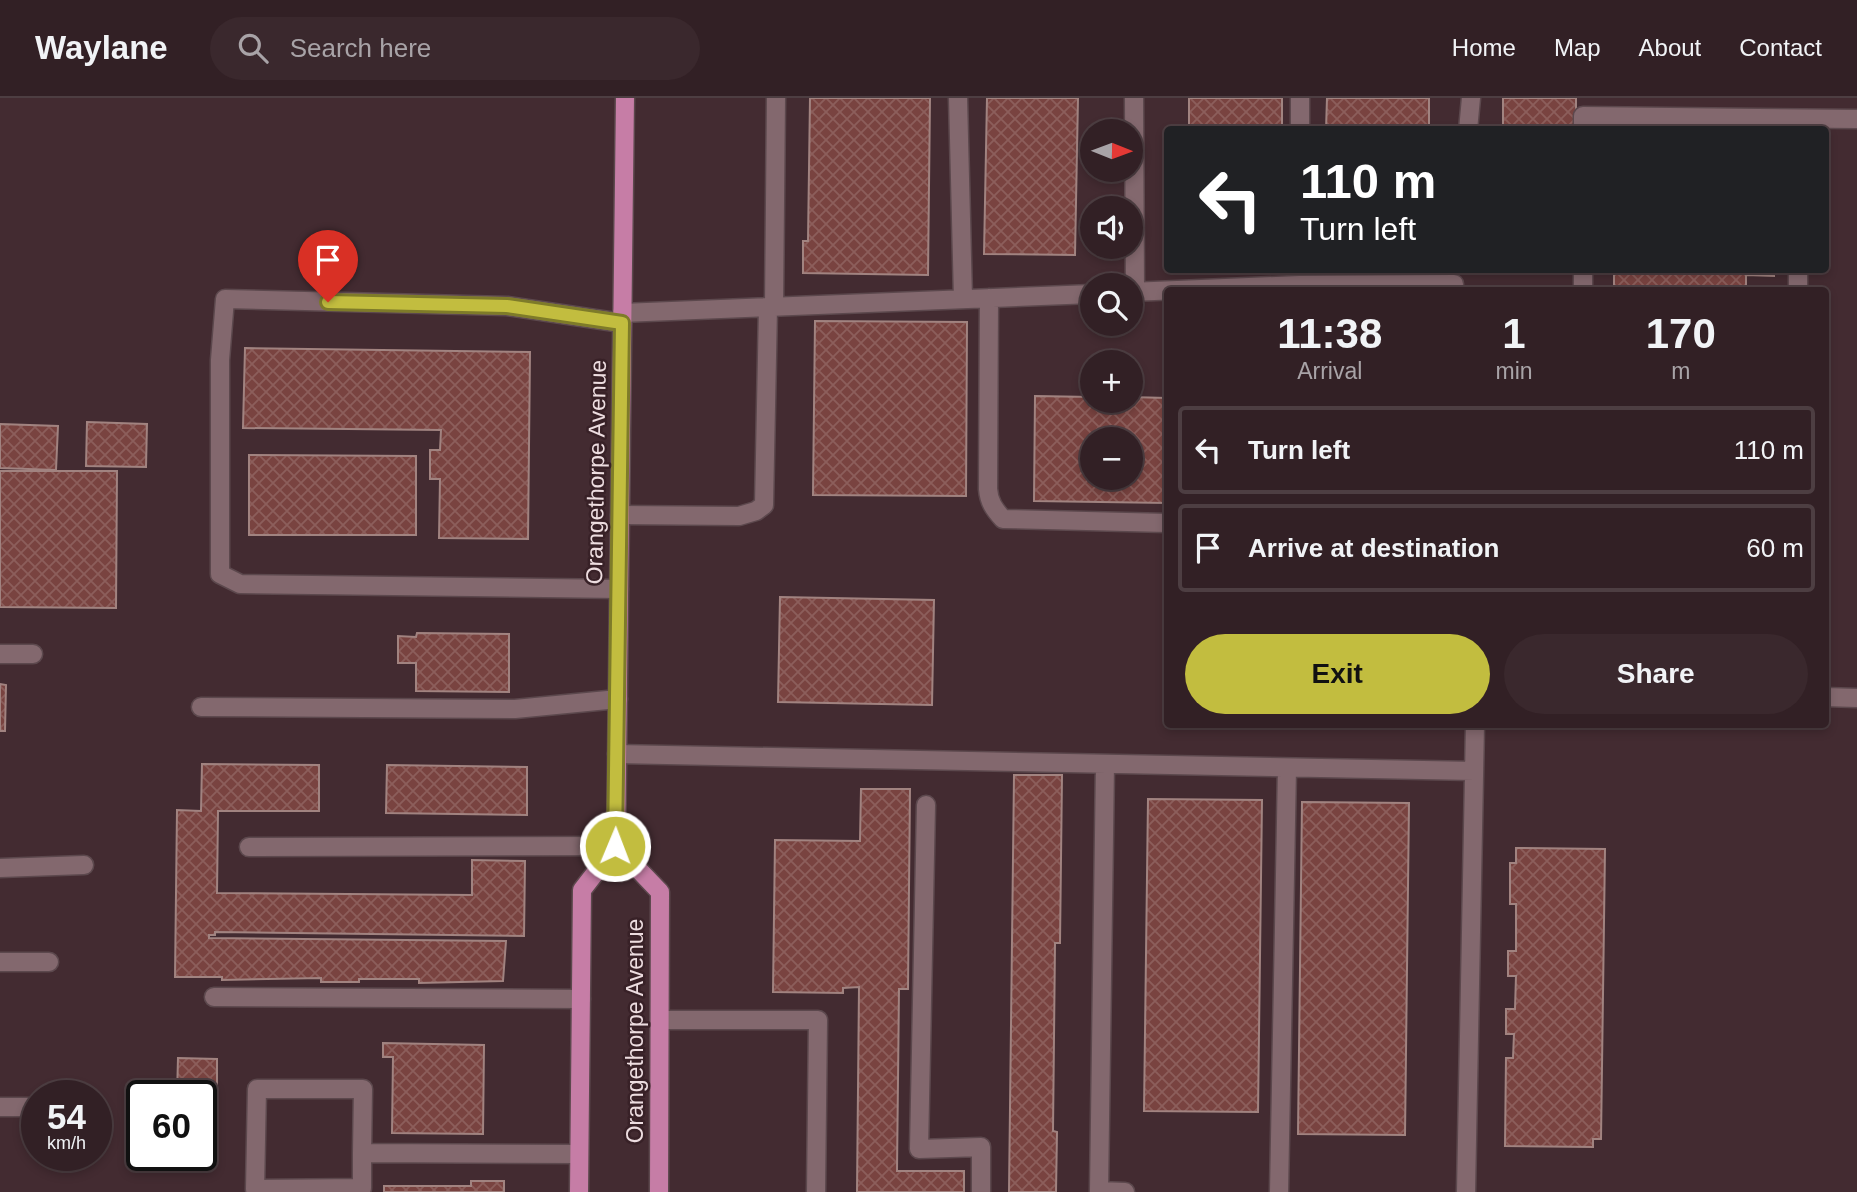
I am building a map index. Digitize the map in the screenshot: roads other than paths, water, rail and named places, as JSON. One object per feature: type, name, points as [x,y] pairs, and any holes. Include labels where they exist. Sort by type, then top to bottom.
[{"type":"main road","name":"Orangethorpe Avenue","points":[[625,98],[615,846],[660,892],[659,1192]]},
{"type":"main road","points":[[579,1192],[582,890],[615,846]]},
{"type":"lane","points":[[620,515],[739,516],[756,512],[764,505],[776,98]]},
{"type":"lane","points":[[958,98],[963,299]]},
{"type":"lane","points":[[1133,273],[1134,98]]},
{"type":"lane","points":[[1300,98],[1300,126]]},
{"type":"lane","points":[[1468,126],[1471,98]]},
{"type":"lane","points":[[1590,114],[1798,124],[1857,119]]},
{"type":"lane","points":[[1188,287],[1299,277],[1455,281]]},
{"type":"lane","points":[[1143,291],[1164,289]]},
{"type":"lane","points":[[619,589],[240,584],[220,574],[220,360],[225,299],[507,306],[622,318],[771,307],[1080,294]]},
{"type":"lane","points":[[989,298],[988,489],[989,501],[996,511],[1003,519],[1164,523]]},
{"type":"lane","points":[[0,654],[33,654]]},
{"type":"lane","points":[[1829,697],[1857,698]]},
{"type":"lane","points":[[201,707],[515,709],[618,699]]},
{"type":"lane","points":[[1466,1192],[1475,728]]},
{"type":"lane","points":[[617,754],[1474,771]]},
{"type":"lane","points":[[1105,764],[1099,1191],[1125,1192]]},
{"type":"lane","points":[[1279,1192],[1287,768]]},
{"type":"lane","points":[[926,805],[919,1149],[981,1147],[981,1192]]},
{"type":"lane","points":[[249,846],[615,846]]},
{"type":"lane","points":[[0,868],[84,865]]},
{"type":"lane","points":[[0,962],[49,962]]},
{"type":"lane","points":[[214,997],[581,999]]},
{"type":"lane","points":[[660,1020],[818,1020],[816,1192]]},
{"type":"lane","points":[[257,1089],[362,1089],[362,1153],[362,1188],[255,1189],[257,1089]]},
{"type":"lane","points":[[0,1107],[21,1107]]},
{"type":"lane","points":[[362,1153],[579,1154]]}]
